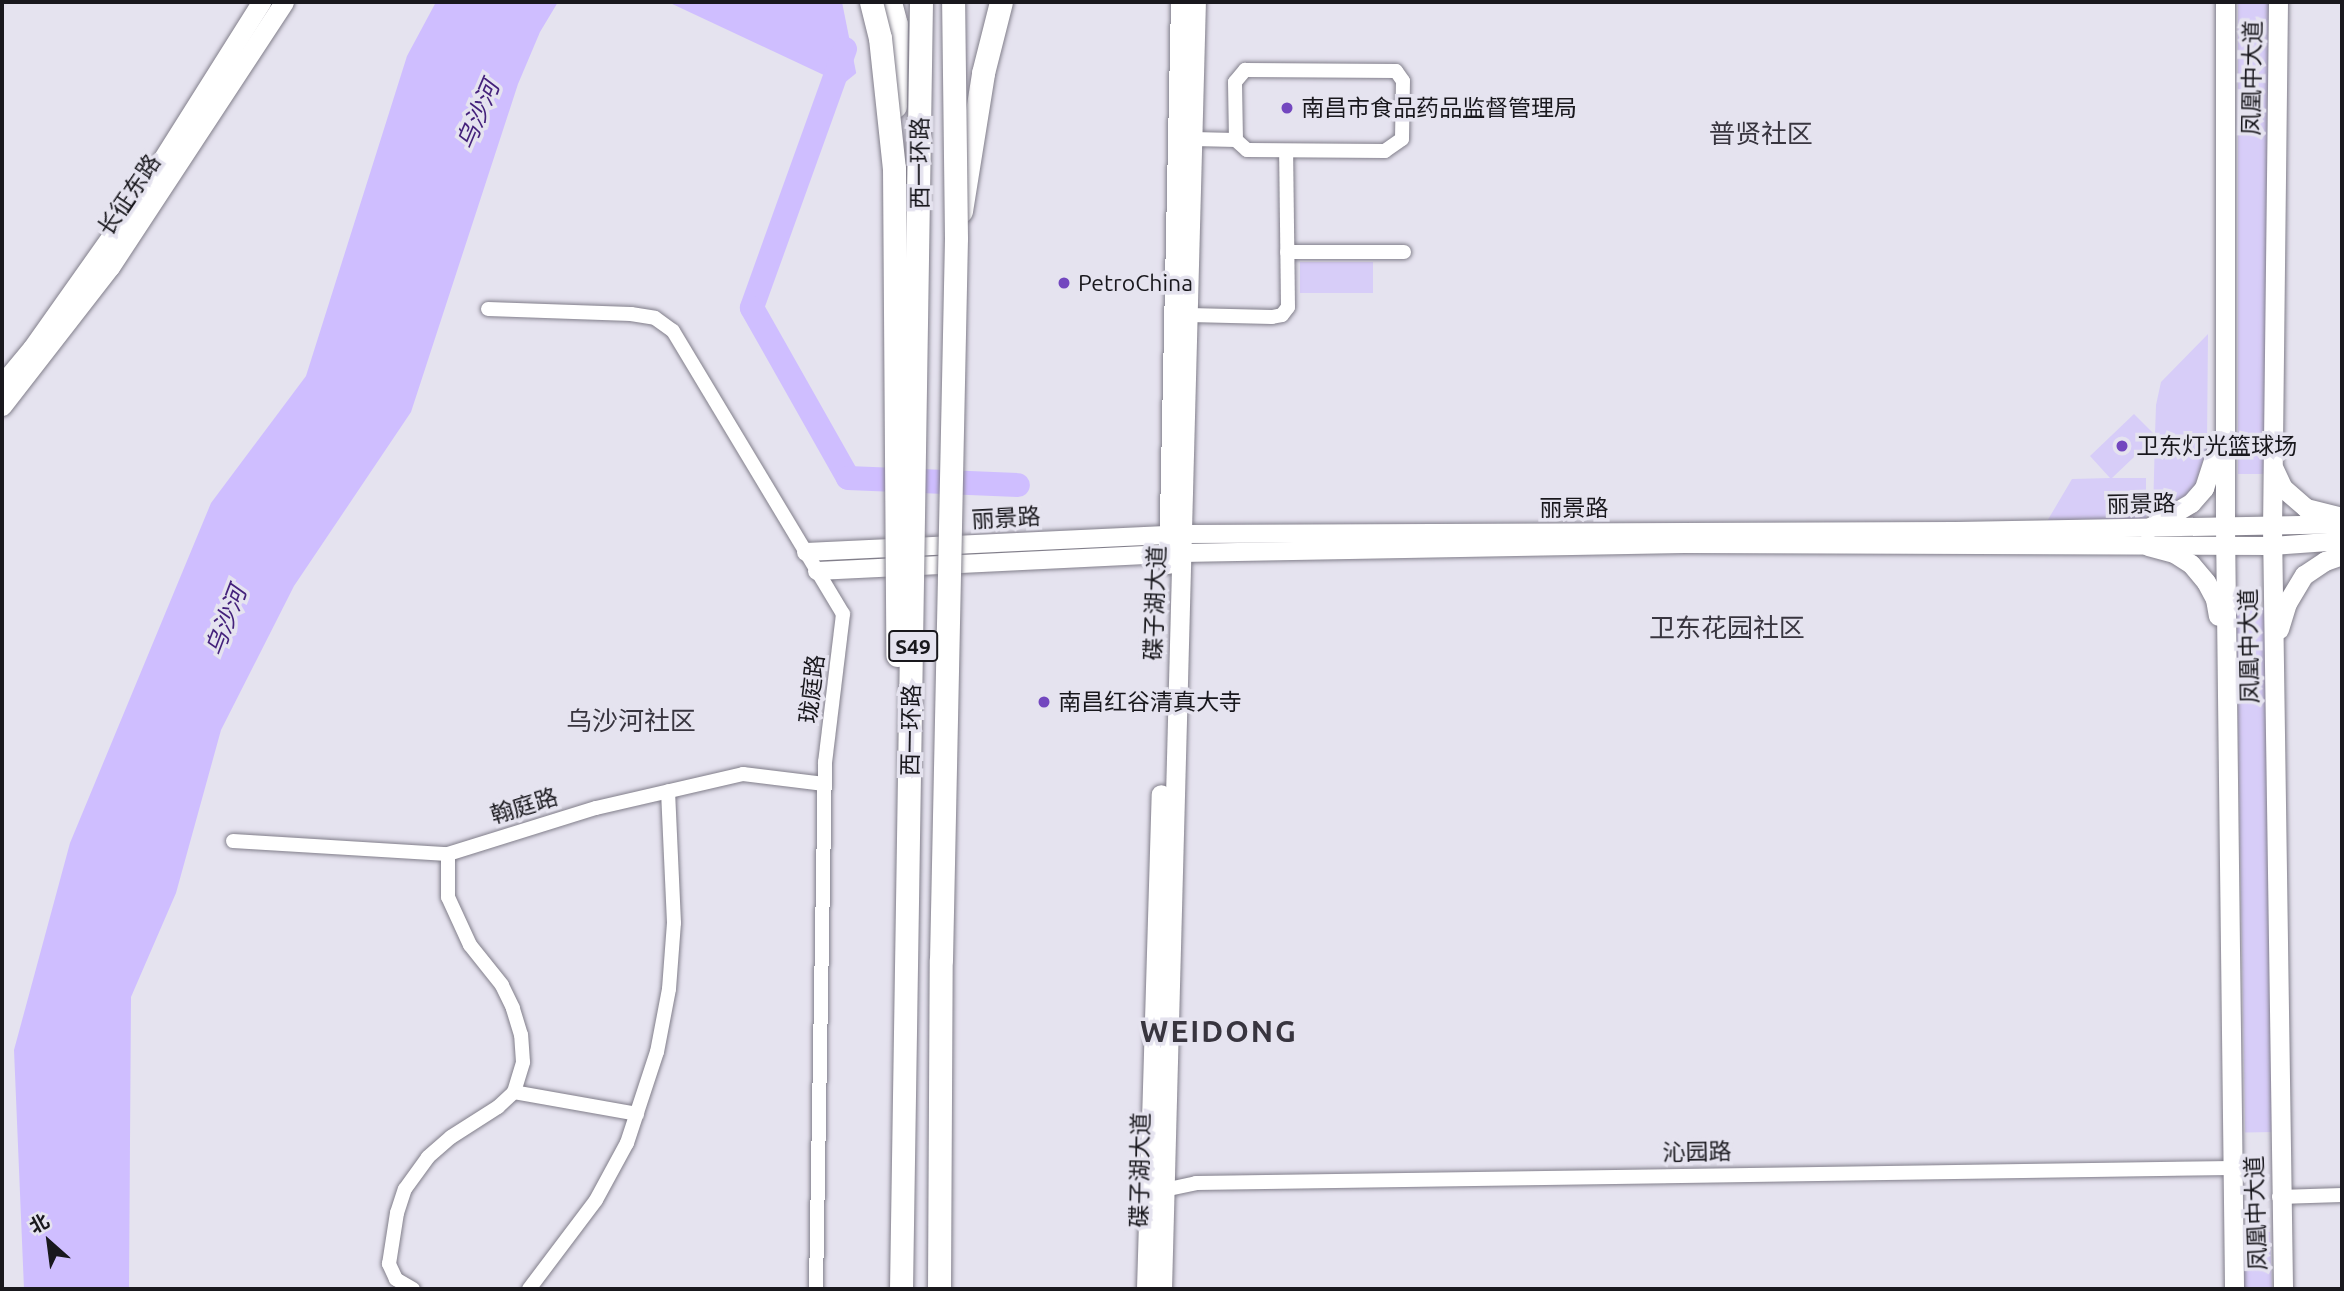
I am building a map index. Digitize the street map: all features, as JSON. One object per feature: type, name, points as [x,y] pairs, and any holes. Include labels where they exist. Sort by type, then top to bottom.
[{"type":"highway","points":[[871,2],[880,38],[894,168]]},
{"type":"highway","points":[[890,2],[896,24],[894,168],[897,659],[910,788]]},
{"type":"highway","name":"西一环路","points":[[901,1289],[922,2]]},
{"type":"highway","name":"西一环路","points":[[939,1289],[941,947],[956,238],[953,2]]},
{"type":"highway","points":[[956,238],[983,73],[1001,2]]},
{"type":"main road","name":"长征东路","points":[[2,384],[32,348],[134,204],[261,2]]},
{"type":"main road","name":"长征东路","points":[[2,406],[110,267],[284,2]]},
{"type":"main road","name":"碟子湖大道","points":[[1162,1289],[1175,544],[1180,2]]},
{"type":"main road","name":"碟子湖大道","points":[[1146,1289],[1175,544],[1189,315],[1196,2]]},
{"type":"main road","name":"凤凰中大道","points":[[2225,2],[2225,537],[2234,1289]]},
{"type":"main road","name":"凤凰中大道","points":[[2278,2],[2272,537],[2279,1196],[2283,1289]]},
{"type":"main road","points":[[2225,409],[2216,455],[2204,488],[2148,537],[2175,553],[2206,582],[2215,599],[2227,670]]},
{"type":"main road","points":[[2273,466],[2283,488],[2306,508],[2342,517]]},
{"type":"main road","points":[[2273,647],[2287,603],[2304,575],[2325,561],[2342,555]]},
{"type":"street","points":[[1193,139],[1236,140],[1247,150],[1385,151],[1396,146],[1402,139],[1403,81],[1396,71],[1245,70],[1235,82],[1236,140]]},
{"type":"street","points":[[1189,315],[1272,317],[1282,315],[1288,307],[1286,150]]},
{"type":"street","points":[[1287,252],[1404,252]]},
{"type":"street","name":"珑庭路","points":[[488,309],[631,314],[655,318],[673,331],[844,614],[824,784],[816,1289]]},
{"type":"street","name":"丽景路","points":[[2272,537],[2342,524]]},
{"type":"street","name":"丽景路","points":[[806,552],[1175,544],[1686,544],[2148,537],[2272,537],[2342,541]]},
{"type":"street","name":"丽景路","points":[[817,570],[1175,544]]},
{"type":"street","name":"翰庭路","points":[[233,841],[448,854],[596,808],[743,774],[824,784]]},
{"type":"street","points":[[529,1289],[596,1200],[627,1143],[657,1052],[669,989],[674,923],[668,791]]},
{"type":"street","points":[[413,1289],[396,1279],[389,1264],[397,1213],[405,1189],[428,1157],[451,1137],[498,1107],[514,1092],[523,1062],[521,1035],[502,985],[470,945],[448,897],[448,854]]},
{"type":"street","points":[[514,1092],[637,1114]]},
{"type":"street","name":"沁园路","points":[[1164,1190],[1196,1183],[2232,1168]]},
{"type":"street","points":[[2279,1196],[2342,1195]]},
{"type":"shaded area","points":[[2238,2],[2270,2],[2270,474],[2238,474]]},
{"type":"shaded area","points":[[1300,262],[1373,262],[1373,293],[1300,293]]},
{"type":"shaded area","points":[[2208,334],[2207,448],[2195,485],[2183,500],[2153,513],[2155,437],[2112,478],[2146,478],[2146,521],[2046,523],[2072,479],[2110,478],[2090,456],[2134,414],[2155,435],[2156,405],[2161,382]]},
{"type":"shaded area","points":[[2266,607],[2275,1132],[2245,1132],[2236,608]]},
{"type":"shaded area","points":[[2270,1232],[2272,1289],[2243,1289],[2241,1233]]},
{"type":"water","name":"乌沙河","points":[[436,2],[558,2],[540,32],[518,84],[411,412],[294,586],[221,730],[176,893],[131,997],[129,1289],[24,1289],[14,1050],[70,843],[211,503],[306,376],[407,56]]},
{"type":"water","points":[[668,2],[943,2],[843,84]]},
{"type":"pier","points":[[842,2],[947,2],[857,77]]},
{"type":"waterway","points":[[845,49],[752,308],[848,478],[1018,485]]},
{"type":"place","name":"南昌市食品药品监督管理局","points":[[1287,108]]},
{"type":"place","name":"PetroChina","points":[[1064,283]]},
{"type":"place","name":"卫东灯光篮球场","points":[[2122,446]]},
{"type":"place","name":"南昌红谷清真大寺","points":[[1044,702]]},
{"type":"district","name":"普贤社区","points":[[1761,134]]},
{"type":"district","name":"卫东花园社区","points":[[1727,628]]},
{"type":"district","name":"乌沙河社区","points":[[631,721]]},
{"type":"district","name":"WEIDONG","points":[[1219,1031]]}]
